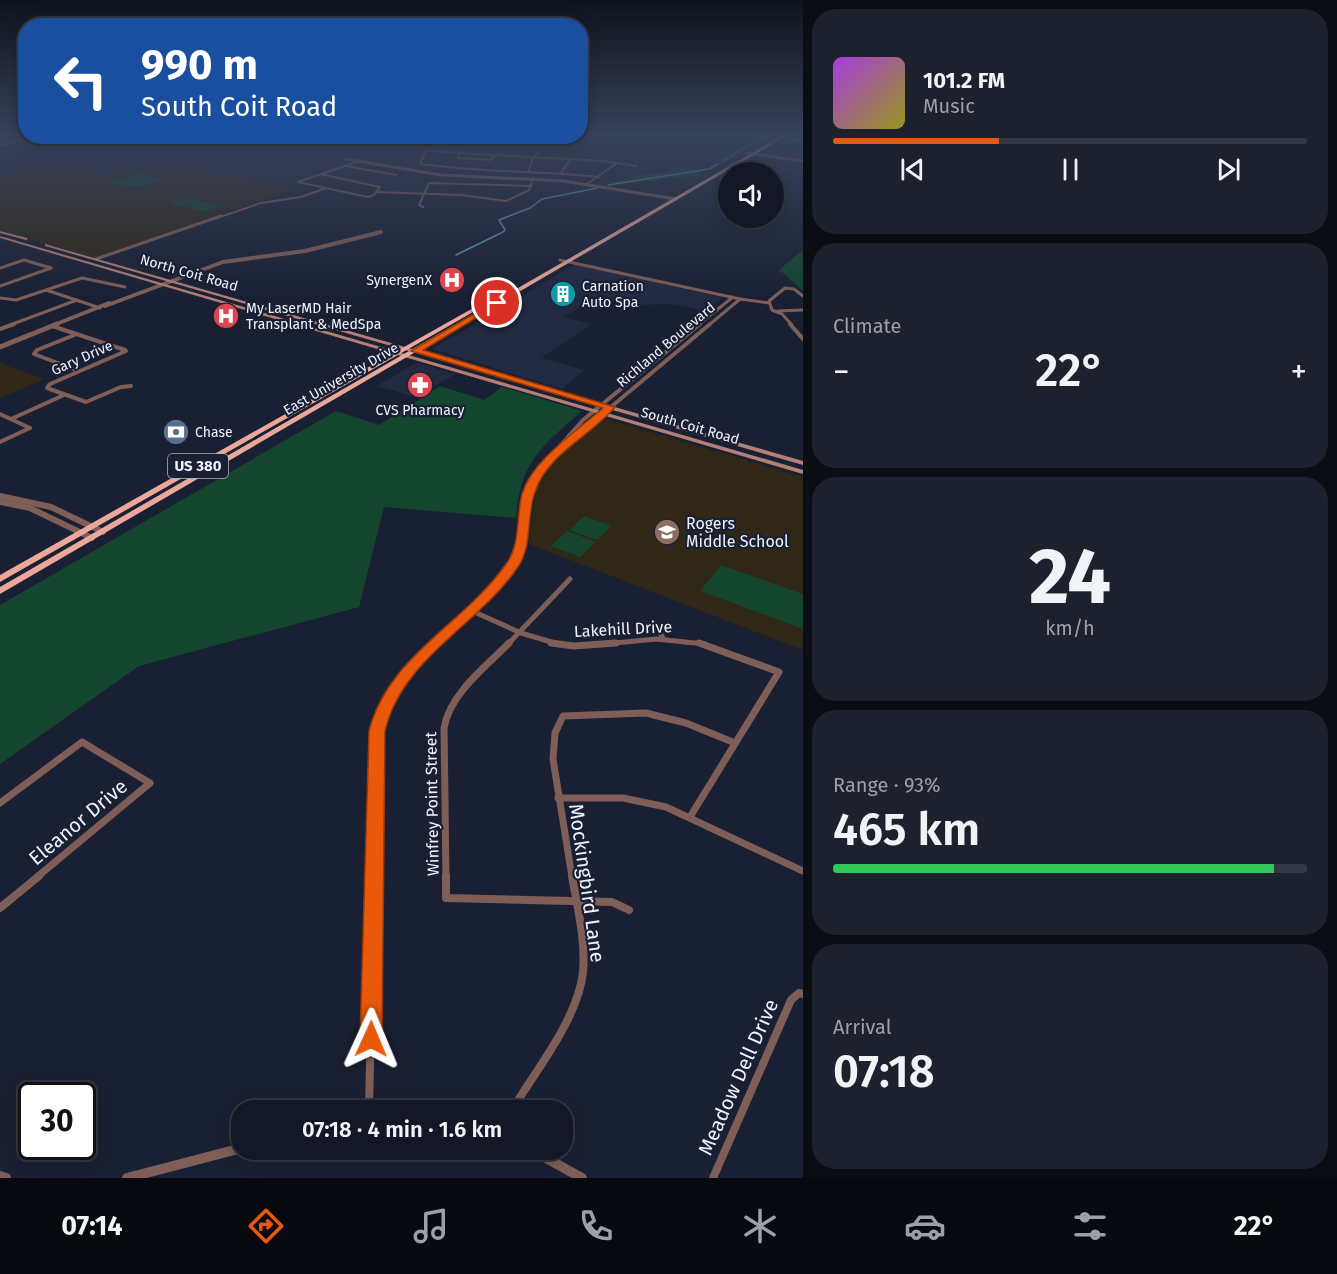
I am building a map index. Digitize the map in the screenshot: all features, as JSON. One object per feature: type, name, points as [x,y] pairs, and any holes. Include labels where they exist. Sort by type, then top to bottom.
[{"type":"highway","name":"US 380","points":[[0,579],[397,353],[406,352],[685,189]]},
{"type":"highway","name":"East University Drive","points":[[0,591],[406,352],[416,351],[693,189]]},
{"type":"main road","name":"North Coit Road","points":[[1,234],[96,259],[231,304],[397,353]]},
{"type":"main road","name":"North Coit Road","points":[[1,234],[87,262],[302,318],[406,352]]},
{"type":"main road","points":[[87,262],[96,259]]},
{"type":"main road","points":[[231,304],[239,300]]},
{"type":"main road","points":[[293,322],[302,318]]},
{"type":"main road","name":"South Coit Road","points":[[416,351],[803,463]]},
{"type":"main road","name":"South Coit Road","points":[[406,352],[803,472]]},
{"type":"main road","points":[[498,381],[505,377]]},
{"type":"main road","points":[[705,443],[710,436]]},
{"type":"main road","points":[[788,467],[793,460]]},
{"type":"street","points":[[96,259],[261,203],[298,198],[323,189]]},
{"type":"street","points":[[331,189],[370,196],[378,189]]},
{"type":"street","points":[[423,207],[419,205],[425,189]]},
{"type":"street","points":[[376,192],[472,195],[507,201],[530,189]]},
{"type":"street","points":[[617,189],[676,199]]},
{"type":"street","points":[[0,347],[199,270],[233,260],[305,252],[381,232]]},
{"type":"street","points":[[0,267],[24,260],[51,268],[0,286]]},
{"type":"street","points":[[560,260],[740,299],[769,303]]},
{"type":"street","points":[[0,298],[13,301],[82,278],[125,287]]},
{"type":"street","points":[[769,303],[785,288],[794,289],[803,296]]},
{"type":"street","points":[[46,290],[103,307]]},
{"type":"street","name":"Richland Boulevard","points":[[369,1100],[377,731],[387,700],[402,678],[503,578],[519,553],[528,492],[538,473],[576,427],[733,297]]},
{"type":"street","name":"Richland Boulevard","points":[[552,456],[740,299]]},
{"type":"street","points":[[0,329],[77,300]]},
{"type":"street","points":[[769,303],[772,310],[782,314],[803,339]]},
{"type":"street","points":[[775,311],[803,310]]},
{"type":"street","points":[[52,326],[77,334]]},
{"type":"street","points":[[77,334],[34,353],[80,371]]},
{"type":"street","name":"Gary Drive","points":[[64,395],[47,386],[126,351],[77,334]]},
{"type":"street","points":[[11,418],[64,395],[86,402],[121,387],[130,386]]},
{"type":"street","points":[[0,414],[30,428],[0,442]]},
{"type":"street","points":[[0,496],[45,505],[103,532]]},
{"type":"street","points":[[0,502],[30,508],[92,538]]},
{"type":"street","name":"Winfrey Point Street","points":[[570,579],[458,696],[446,716],[444,728],[446,898],[575,901]]},
{"type":"street","name":"Lakehill Drive","points":[[470,610],[550,643],[572,646],[663,638],[708,645],[779,672],[735,743]]},
{"type":"street","points":[[657,628],[663,638]]},
{"type":"street","name":"Mockingbird Lane","points":[[518,1100],[567,1017],[578,992],[583,972],[583,946],[553,759],[553,744],[563,716],[632,711],[649,713],[690,724],[735,743]]},
{"type":"street","name":"Eleanor Drive","points":[[0,803],[82,741],[150,783],[0,908]]},
{"type":"street","points":[[690,817],[735,743]]},
{"type":"street","points":[[558,798],[623,798],[666,807],[803,871]]},
{"type":"street","points":[[575,901],[612,902],[630,910]]},
{"type":"street","name":"Meadow Dell Drive","points":[[713,1178],[791,1000],[801,994]]},
{"type":"street","points":[[127,1178],[231,1151]]},
{"type":"street","points":[[550,1160],[582,1178]]},
{"type":"street","points":[[0,1176],[6,1178]]},
{"type":"shaded area","points":[[0,189],[294,190],[95,258],[0,231]]},
{"type":"shaded area","points":[[576,264],[722,298],[706,311],[673,304],[630,305],[595,298],[564,317],[592,324],[541,358],[584,370],[562,389],[432,349]]},
{"type":"shaded area","points":[[0,363],[44,379],[0,398]]},
{"type":"shaded area","points":[[417,363],[455,374],[417,397],[376,386]]},
{"type":"shaded area","name":"Rogers Middle School","points":[[606,419],[803,477],[803,650],[529,544],[536,489],[555,459]]},
{"type":"green space","points":[[185,198],[221,206],[205,211],[169,203]]},
{"type":"green space","points":[[801,251],[803,252],[803,291],[778,271]]},
{"type":"green space","points":[[440,386],[484,400],[502,387],[582,411],[545,445],[528,469],[518,499],[516,518],[384,507],[359,607],[139,666],[0,764],[0,605],[336,411],[379,425]]},
{"type":"green space","points":[[584,516],[612,526],[597,540],[569,530]]},
{"type":"green space","points":[[567,531],[596,542],[580,557],[551,546]]},
{"type":"green space","points":[[721,565],[803,594],[803,629],[700,591]]},
{"type":"waterway","points":[[456,255],[503,232],[505,230],[499,220],[530,208],[542,199],[592,189]]},
{"type":"place","name":"SynergenX","points":[[452,280]]},
{"type":"place","name":"Carnation Auto Spa","points":[[563,294]]},
{"type":"place","name":"My LaserMD Hair Transplant & MedSpa","points":[[226,316]]},
{"type":"place","name":"CVS Pharmacy","points":[[420,385]]},
{"type":"place","name":"Chase","points":[[176,432]]},
{"type":"place","name":"Rogers Middle School","points":[[667,532]]},
{"type":"route","points":[[371,1039],[377,731],[381,715],[387,700],[408,671],[503,578],[512,566],[519,553],[528,492],[543,466],[610,407],[416,351],[497,303]]}]
